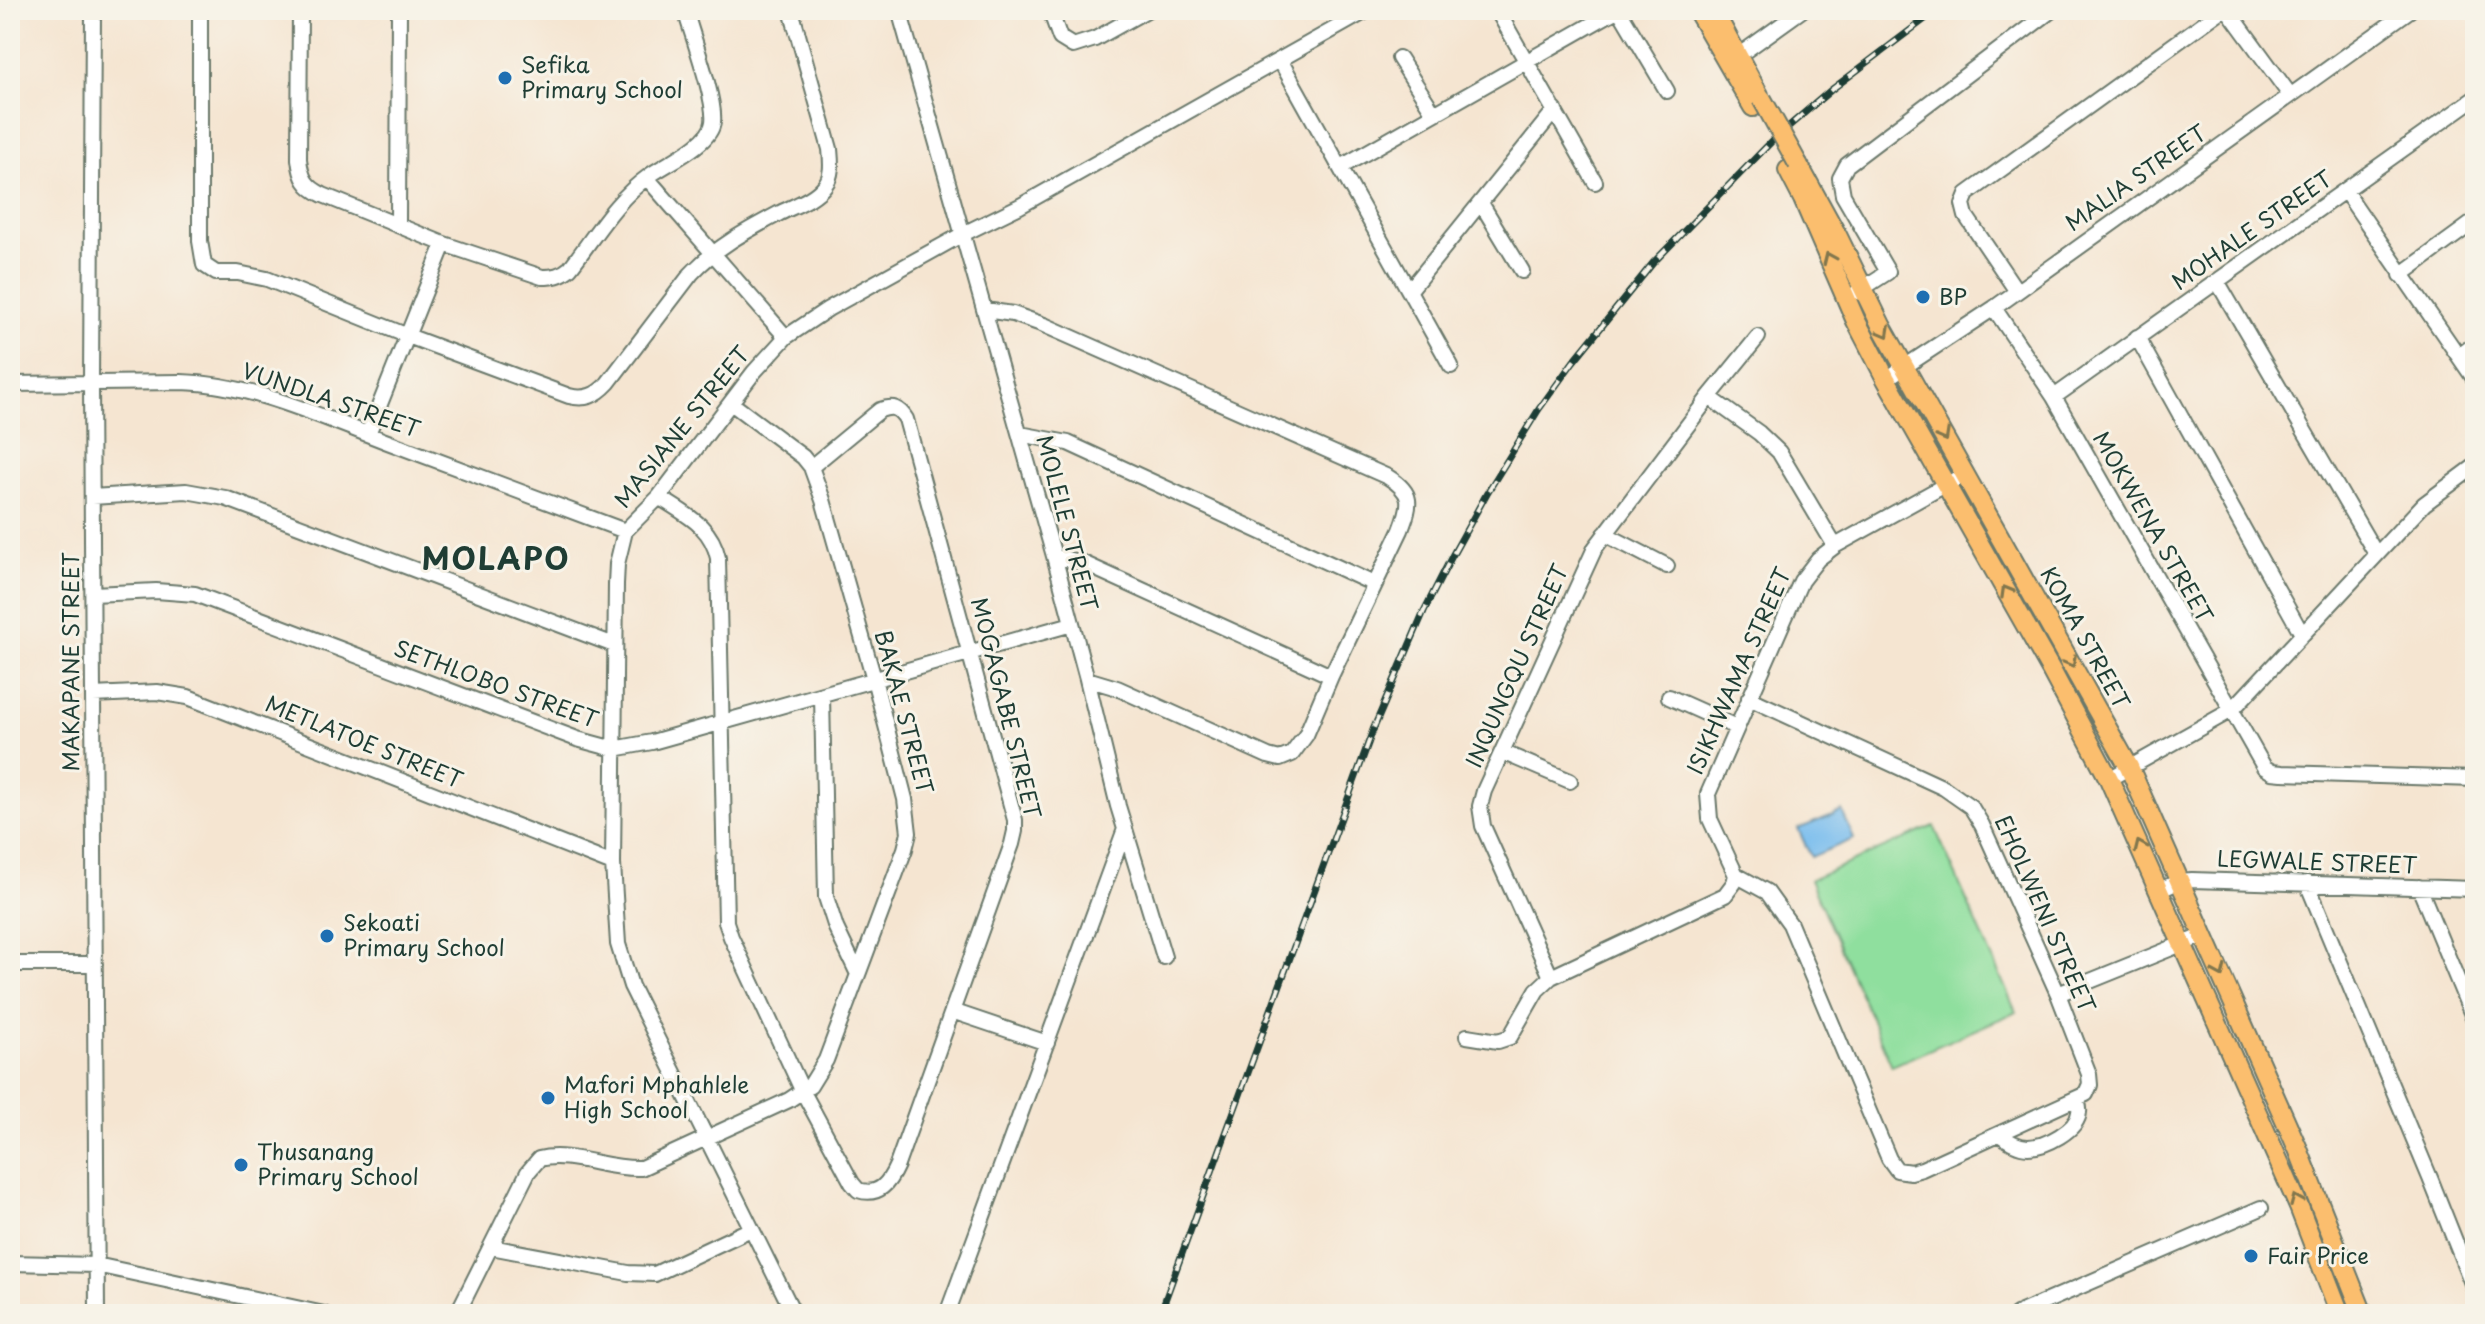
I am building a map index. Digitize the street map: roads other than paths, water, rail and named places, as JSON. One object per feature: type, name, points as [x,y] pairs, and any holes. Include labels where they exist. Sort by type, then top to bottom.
[{"type":"main road","name":"KOMA STREET","points":[[1697,10],[1733,60],[1793,167],[1803,199],[1854,293],[1905,368],[2129,767],[2316,1193],[2363,1314]]},
{"type":"main road","name":"KOMA STREET","points":[[1713,10],[1733,60]]},
{"type":"main road","name":"KOMA STREET","points":[[1854,293],[1886,379],[2051,670],[2109,779],[2299,1207],[2340,1314]]},
{"type":"street","name":"MAKAPANE STREET","points":[[93,10],[91,384],[97,1314]]},
{"type":"street","points":[[200,10],[200,241],[204,265],[216,273],[238,273],[267,279],[569,396],[589,397],[608,383],[691,274],[714,252],[809,198],[828,180],[830,149],[791,10]]},
{"type":"street","points":[[300,10],[299,159],[304,182],[323,195],[444,244],[542,277],[559,275],[570,268],[615,208],[647,178],[701,143],[710,133],[713,124],[711,100],[685,10]]},
{"type":"street","points":[[398,223],[399,10]]},
{"type":"street","name":"MOLELE STREET","points":[[899,10],[1054,556],[1125,829],[1164,957]]},
{"type":"street","points":[[1050,10],[1060,38],[1073,46],[1095,39],[1147,10]]},
{"type":"street","points":[[1497,10],[1595,182]]},
{"type":"street","points":[[1341,167],[1618,10],[1667,91]]},
{"type":"street","points":[[1733,60],[1802,10]]},
{"type":"street","points":[[1854,293],[1888,272],[1846,202],[1840,178],[1842,172],[1858,155],[2052,10]]},
{"type":"street","points":[[2016,290],[1966,216],[1963,204],[1967,194],[2222,10]]},
{"type":"street","points":[[2228,10],[2290,95]]},
{"type":"street","name":"MALIA STREET","points":[[1886,379],[1994,308],[2410,10]]},
{"type":"street","name":"MASIANE STREET","points":[[794,1314],[623,965],[615,920],[613,864],[614,645],[617,564],[625,531],[659,497],[770,352],[786,337],[828,309],[1020,206],[1358,13]]},
{"type":"street","points":[[1399,58],[1434,113]]},
{"type":"street","points":[[1280,60],[1451,366]]},
{"type":"street","name":"MOHALE STREET","points":[[2054,397],[2475,98]]},
{"type":"street","points":[[1409,291],[1555,110]]},
{"type":"street","points":[[647,178],[786,337]]},
{"type":"street","points":[[2345,191],[2475,380]]},
{"type":"street","points":[[1481,203],[1522,271]]},
{"type":"street","points":[[2401,275],[2475,221]]},
{"type":"street","points":[[368,434],[444,244]]},
{"type":"street","points":[[2217,281],[2376,554]]},
{"type":"street","name":"MOKWENA STREET","points":[[1994,308],[2054,397],[2262,765],[2269,771],[2475,779]]},
{"type":"street","points":[[985,310],[1026,317],[1388,477],[1404,489],[1409,501],[1401,530],[1306,735],[1292,754],[1280,759],[1268,756],[1117,688],[1087,679]]},
{"type":"street","name":"INQUNGQU STREET","points":[[1551,977],[1488,841],[1480,816],[1484,791],[1589,561],[1605,534],[1758,337]]},
{"type":"street","points":[[2137,337],[2302,634]]},
{"type":"street","points":[[2459,356],[2475,344]]},
{"type":"street","name":"VUNDLA STREET","points":[[10,384],[181,382],[236,388],[625,531]]},
{"type":"street","points":[[1709,397],[1759,433],[1779,452],[1835,546]]},
{"type":"street","name":"BAKAE STREET","points":[[491,1247],[528,1172],[539,1159],[553,1157],[641,1168],[803,1092],[818,1076],[826,1060],[905,849],[909,833],[905,799],[874,679],[811,467],[803,457],[731,403]]},
{"type":"street","name":"MOGAGABE STREET","points":[[803,1092],[852,1183],[864,1192],[880,1189],[892,1176],[1015,831],[1015,820],[910,427],[901,412],[888,407],[880,410],[811,467]]},
{"type":"street","points":[[1020,434],[1068,443],[1374,584]]},
{"type":"street","points":[[2109,779],[2232,710],[2424,504],[2475,466]]},
{"type":"street","name":"ISIKHWAMA STREET","points":[[1736,875],[1710,819],[1707,801],[1736,727],[1801,581],[1818,559],[1835,546],[1965,474]]},
{"type":"street","points":[[92,497],[186,491],[225,498],[614,645]]},
{"type":"street","points":[[659,497],[702,526],[715,544],[720,575],[726,922],[803,1092]]},
{"type":"street","points":[[1605,534],[1667,566]]},
{"type":"street","points":[[1054,556],[1083,563],[1331,676]]},
{"type":"street","name":"SETHLOBO STREET","points":[[93,594],[156,591],[195,594],[577,739],[614,749],[652,742],[1072,624]]},
{"type":"street","name":"METLATOE STREET","points":[[93,695],[157,692],[188,697],[613,864]]},
{"type":"street","points":[[822,695],[826,897],[836,928],[857,972]]},
{"type":"street","points":[[1669,697],[1736,727]]},
{"type":"street","name":"EHOLWENI STREET","points":[[1749,698],[1944,788],[1971,807],[1982,825],[2058,994],[2089,1074],[2090,1085],[2086,1094],[2077,1099],[2079,1113],[2075,1123],[2065,1132],[2042,1144],[2028,1147],[2010,1142],[1999,1134]]},
{"type":"street","points":[[1502,752],[1570,781]]},
{"type":"street","points":[[947,1314],[1125,829]]},
{"type":"street","points":[[1467,1036],[1498,1041],[1510,1037],[1537,990],[1551,977],[1725,895],[1736,875],[1767,892],[1790,924],[1883,1145],[1897,1170],[1911,1172],[1922,1169],[2077,1099]]},
{"type":"street","name":"LEGWALE STREET","points":[[2160,890],[2180,881],[2475,889]]},
{"type":"street","points":[[2307,883],[2475,1291]]},
{"type":"street","points":[[2419,887],[2470,997],[2475,1022]]},
{"type":"street","points":[[2058,994],[2204,935]]},
{"type":"street","points":[[10,964],[95,964]]},
{"type":"street","points":[[952,1011],[1047,1043]]},
{"type":"street","points":[[2017,1314],[2261,1208]]},
{"type":"street","points":[[457,1314],[491,1247],[628,1273],[655,1274],[751,1229]]},
{"type":"street","points":[[10,1263],[96,1265],[324,1314]]},
{"type":"water","points":[[1842,811],[1854,839],[1811,857],[1798,829]]},
{"type":"railway","points":[[1160,1314],[1373,730],[1424,611],[1487,493],[1539,409],[1653,263],[1775,138],[1831,90],[1937,10]]},
{"type":"place","name":"Sefika Primary School","points":[[505,78]]},
{"type":"place","name":"BP","points":[[1923,297]]},
{"type":"place","name":"Sekoati Primary School","points":[[327,936]]},
{"type":"place","name":"Mafori Mphahlele High School","points":[[548,1098]]},
{"type":"place","name":"Thusanang Primary School","points":[[241,1165]]},
{"type":"place","name":"Fair Price","points":[[2251,1256]]},
{"type":"district","name":"MOLAPO","points":[[496,560]]}]
